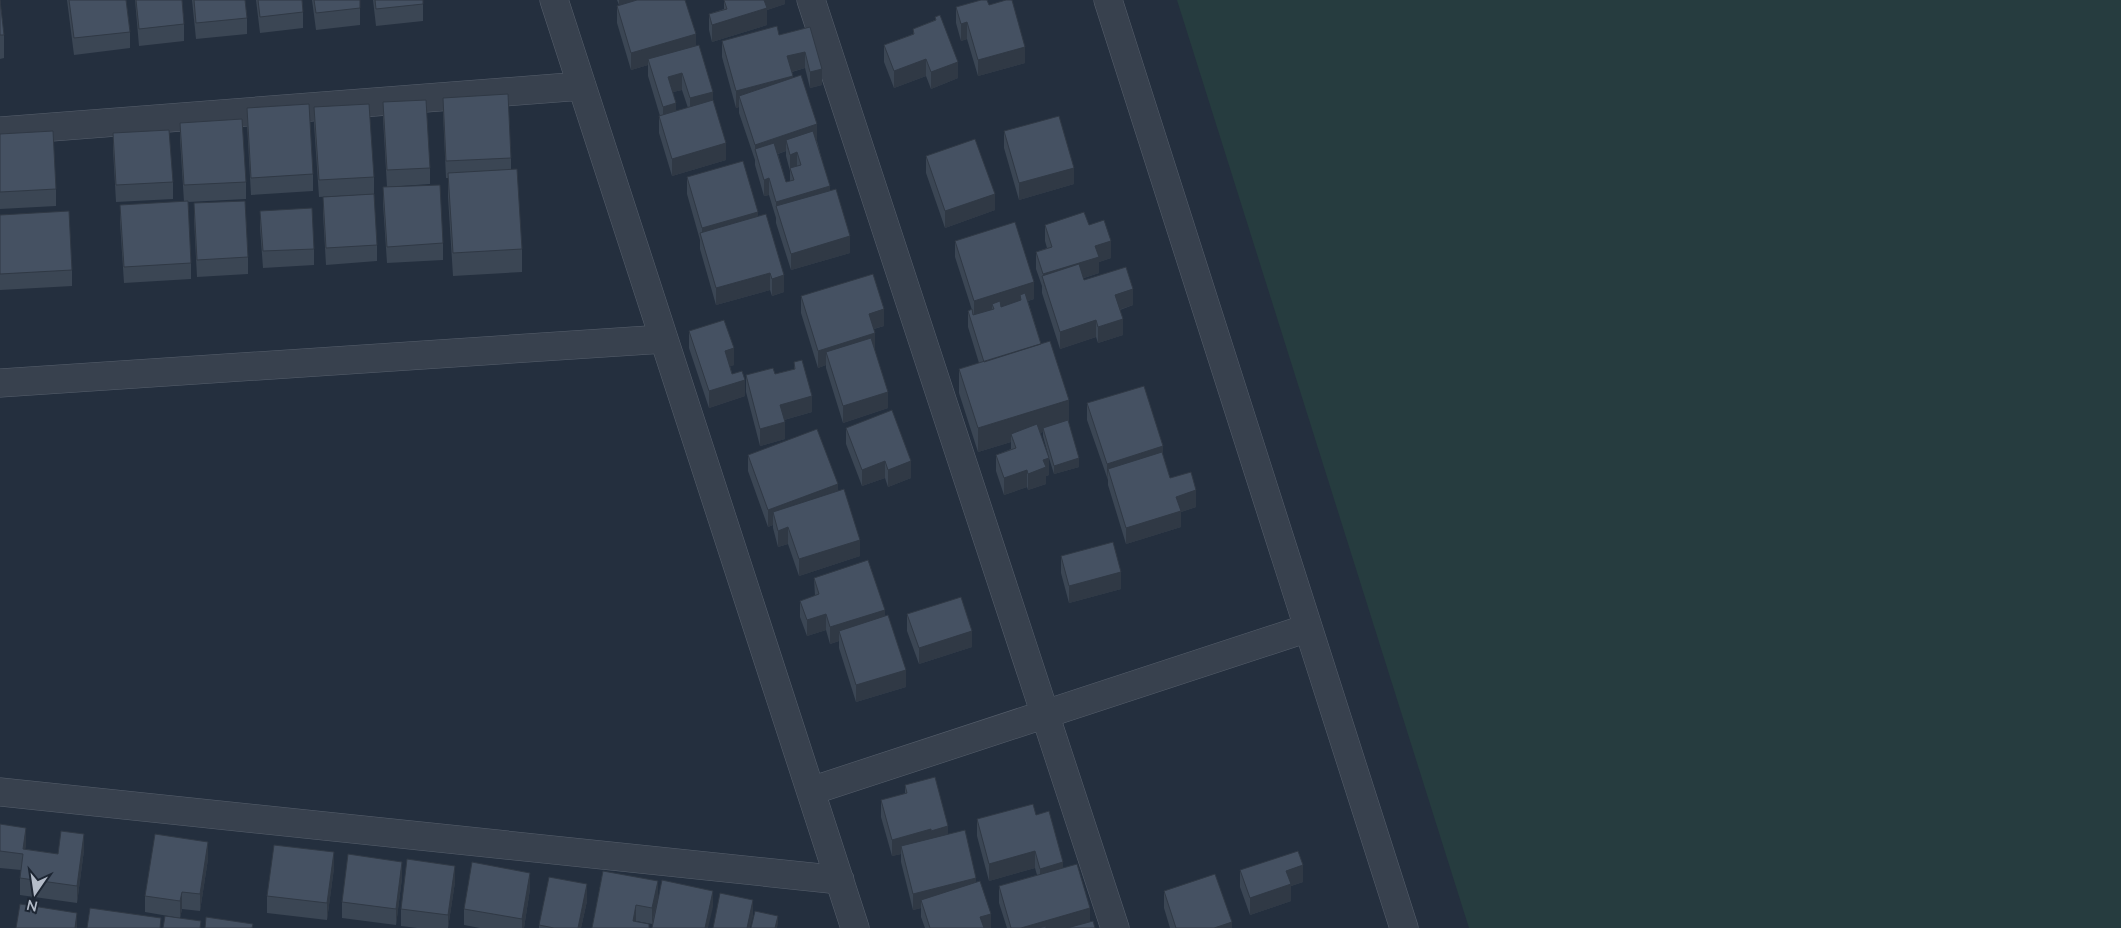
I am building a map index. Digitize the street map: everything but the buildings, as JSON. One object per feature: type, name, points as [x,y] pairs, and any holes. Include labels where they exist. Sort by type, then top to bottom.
[{"type":"street","points":[[554,0],[855,928]]},
{"type":"street","points":[[811,0],[1115,928]]},
{"type":"street","points":[[1108,0],[1404,928]]},
{"type":"street","points":[[0,131],[582,86]]},
{"type":"street","points":[[0,383],[664,338]]},
{"type":"street","points":[[811,791],[1308,628]]},
{"type":"street","points":[[0,792],[840,880]]},
{"type":"green space","points":[[1177,0],[2121,0],[2121,928],[1469,928]]}]
